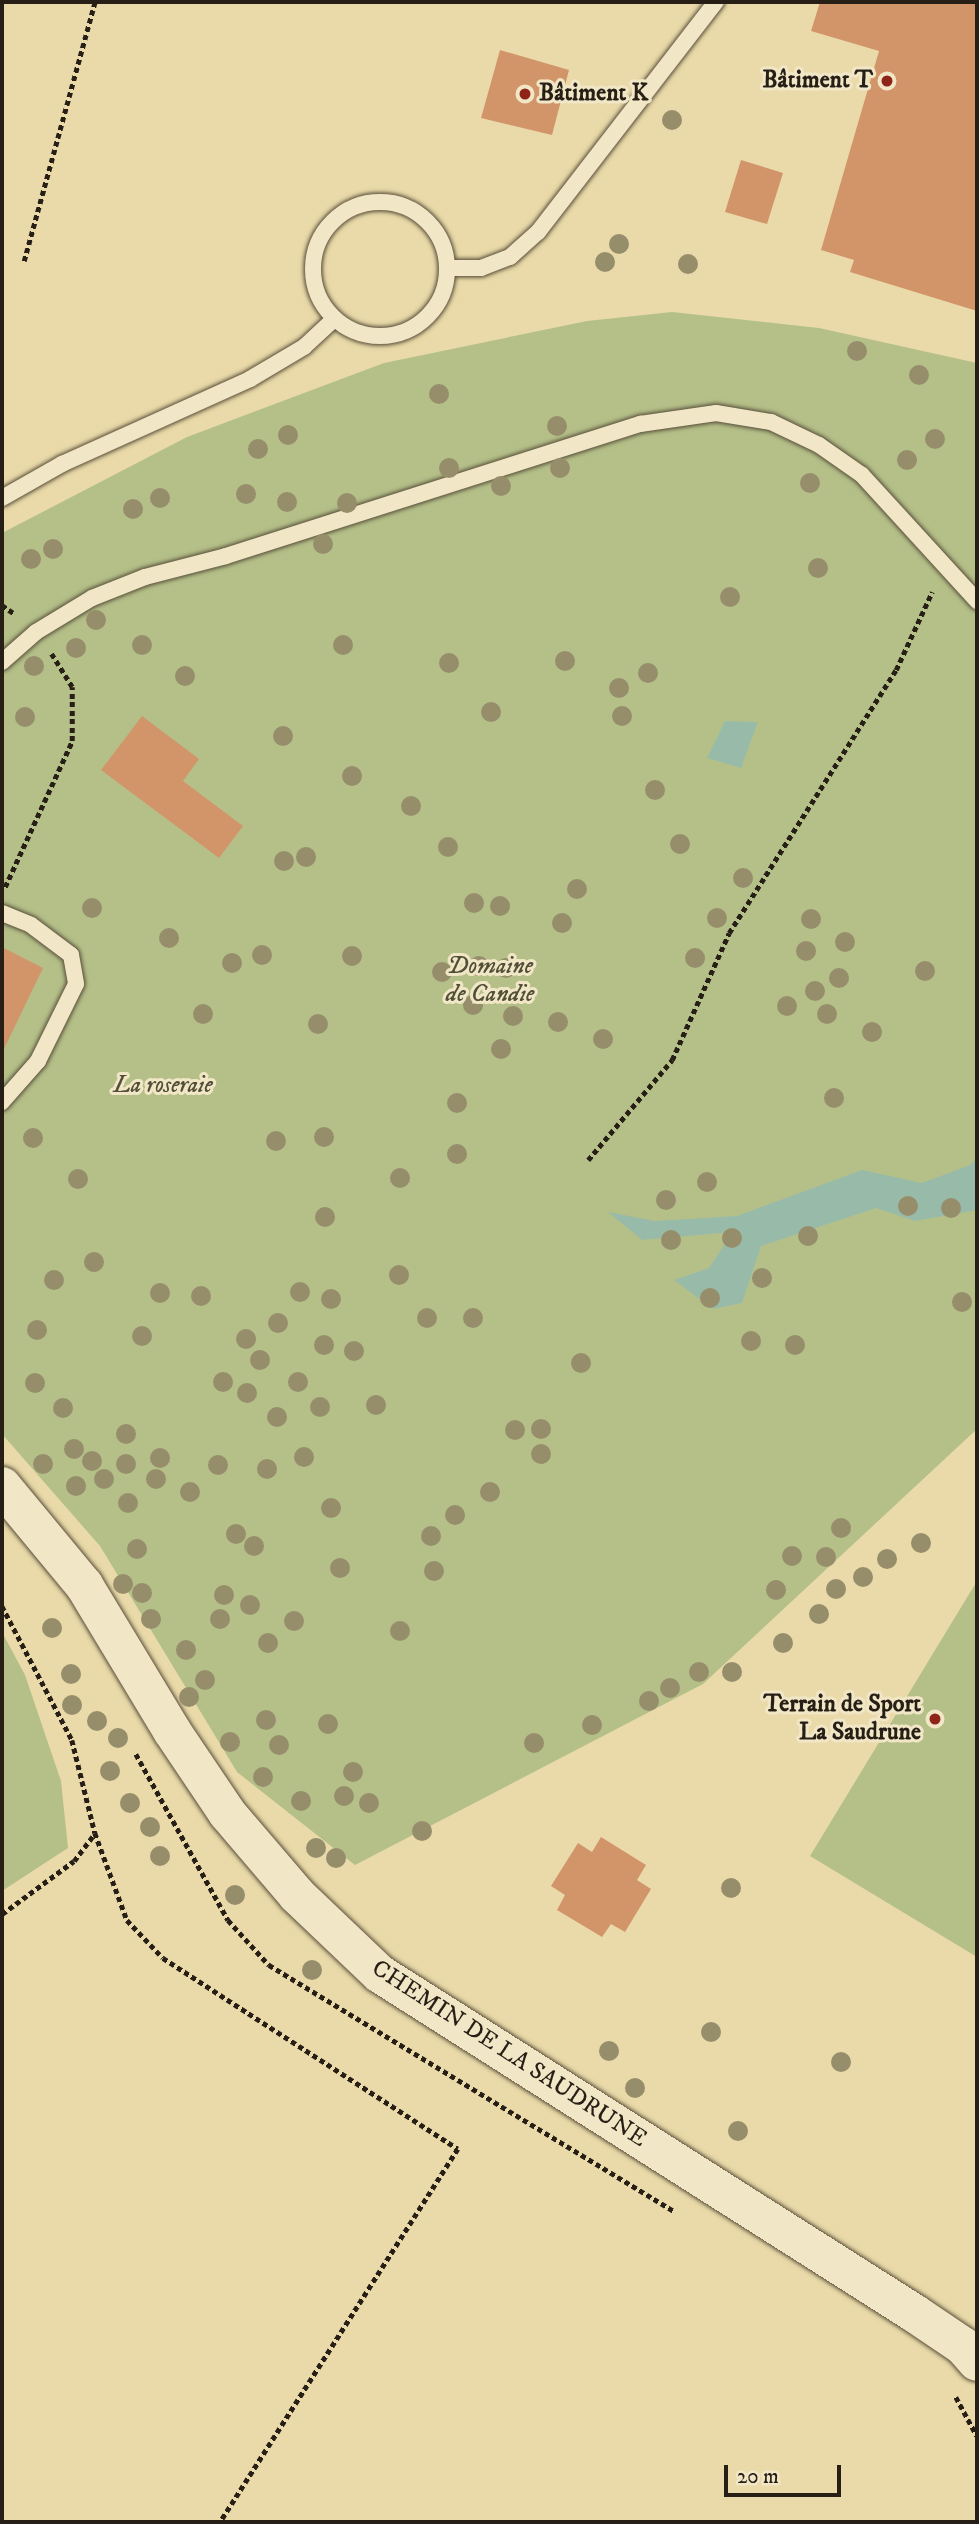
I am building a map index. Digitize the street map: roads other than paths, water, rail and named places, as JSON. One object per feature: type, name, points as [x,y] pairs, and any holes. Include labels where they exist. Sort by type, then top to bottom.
[{"type":"street","name":"CHEMIN DE LA SAUDRUNE","points":[[2,1486],[84,1585],[227,1813],[297,1895],[380,1974],[914,2313],[963,2346],[977,2362]]},
{"type":"lane","points":[[449,268],[481,268],[510,257],[538,232],[716,2]]},
{"type":"lane","points":[[384,200],[412,208],[438,231],[449,268],[443,295],[422,323],[387,337],[357,333],[334,319],[316,292],[312,260],[325,227],[351,206],[384,200]]},
{"type":"lane","points":[[2,498],[62,464],[250,379],[304,347],[334,319]]},
{"type":"lane","points":[[2,662],[36,632],[92,598],[145,577],[226,556],[640,424],[716,413],[771,422],[819,445],[862,475],[977,601]]},
{"type":"lane","points":[[2,913],[31,925],[71,955],[76,985],[38,1060],[2,1102]]},
{"type":"place","name":"Bâtiment T","points":[[887,81]]},
{"type":"place","name":"Bâtiment K","points":[[525,94]]},
{"type":"place","name":"Terrain de Sport La Saudrune","points":[[935,1719]]},
{"type":"park label","name":"Domaine de Candie","points":[[490,981]]},
{"type":"park label","name":"La roseraie","points":[[163,1086]]}]
